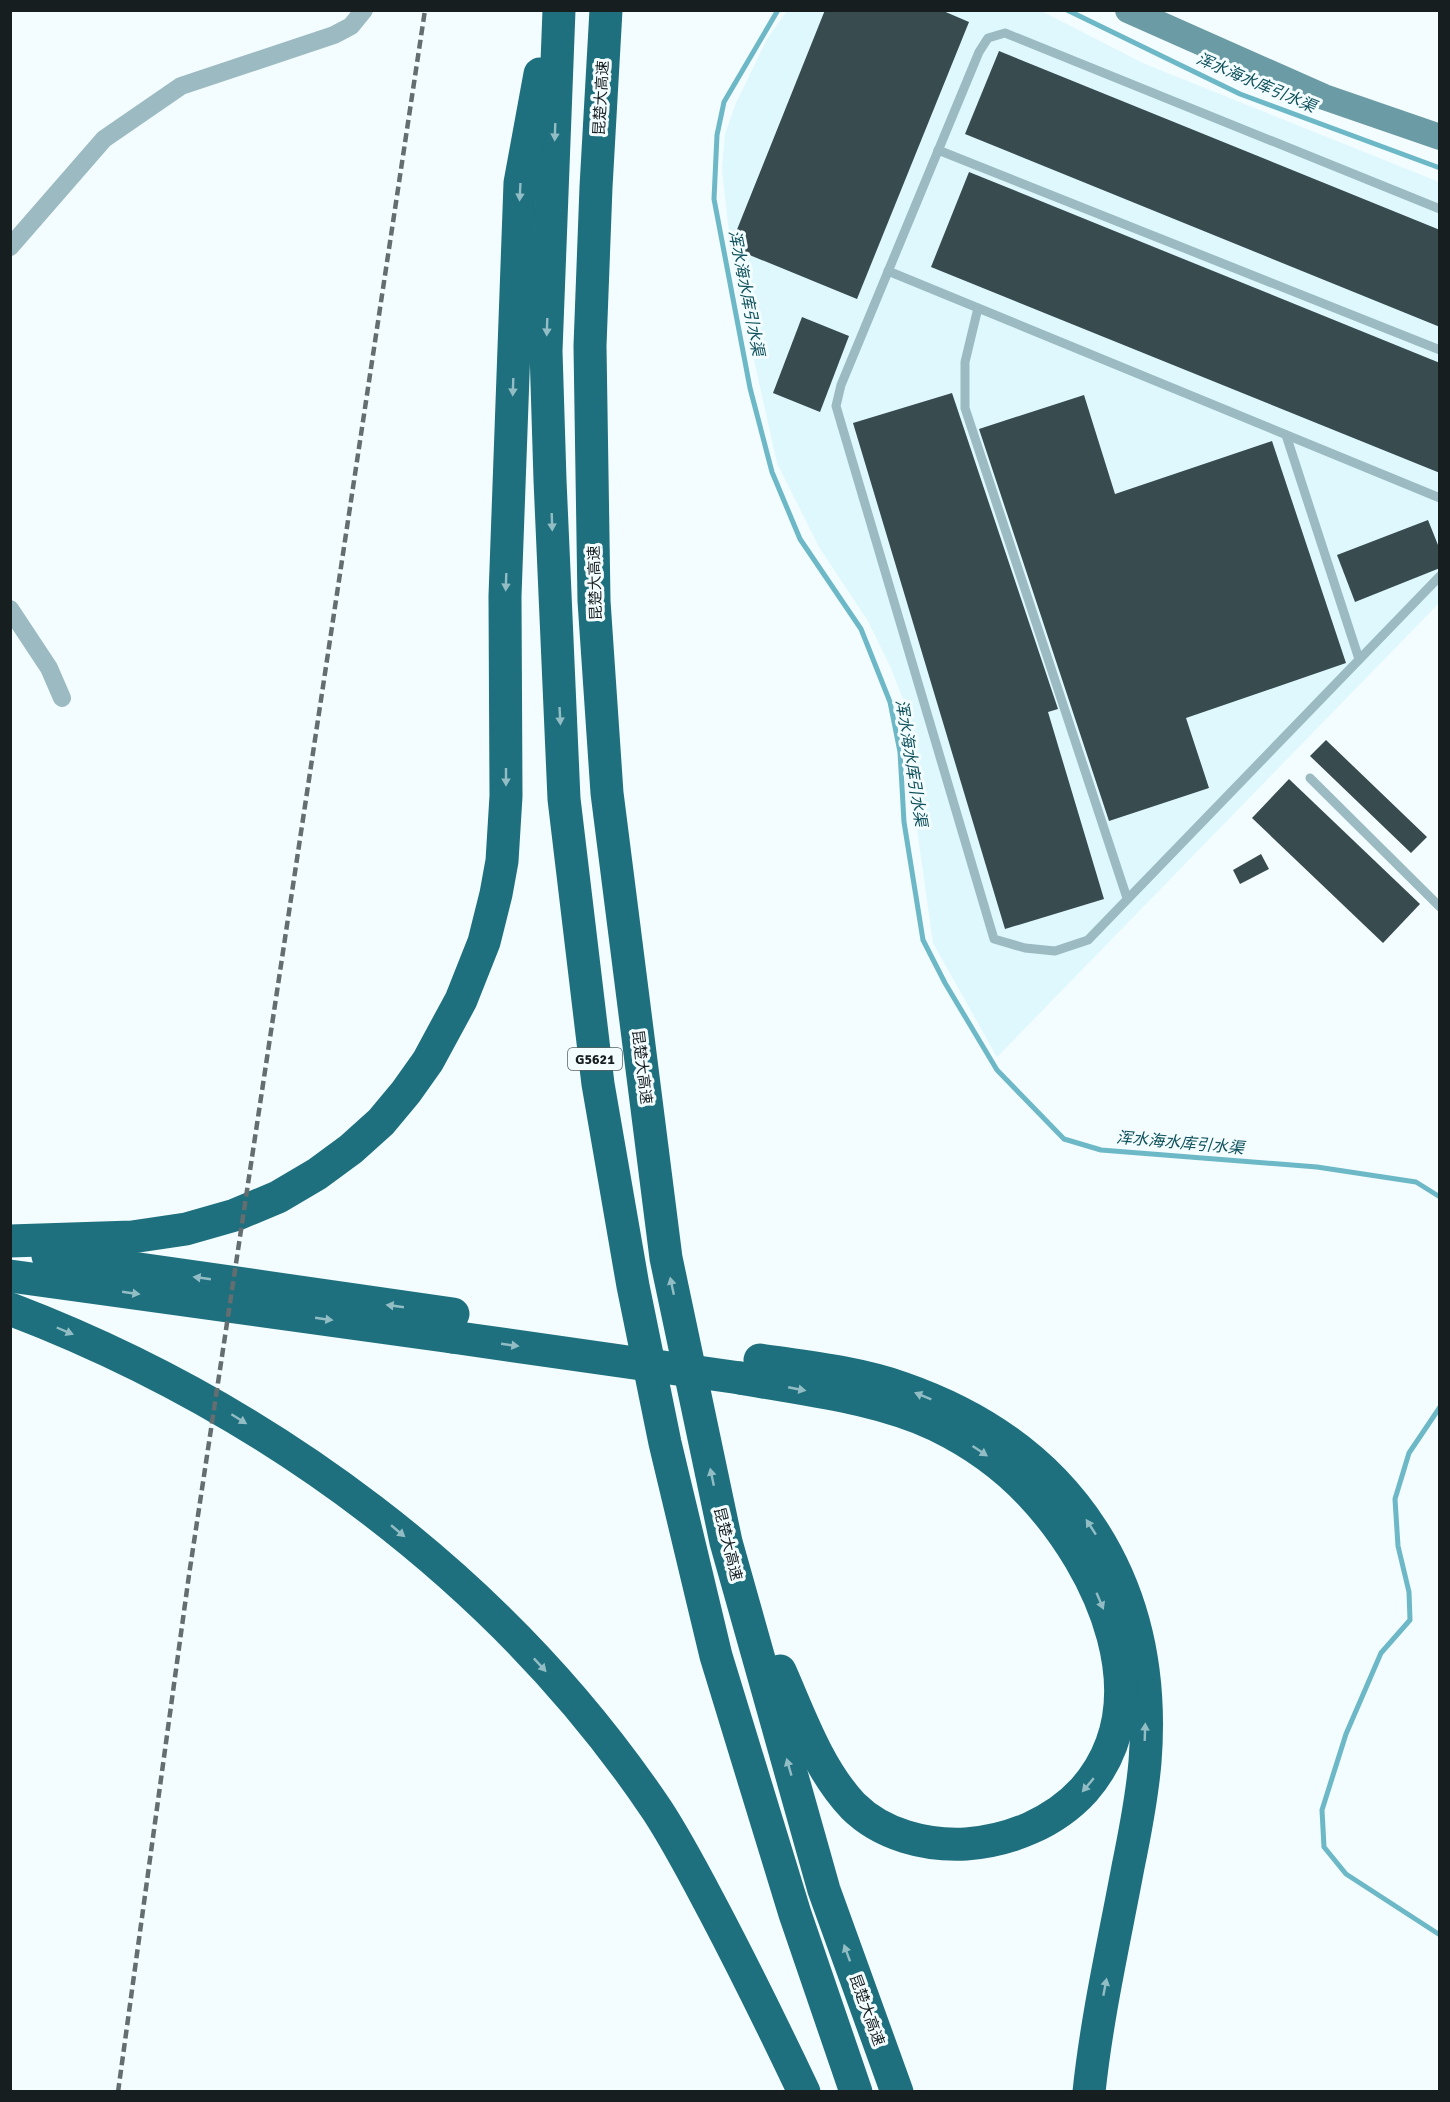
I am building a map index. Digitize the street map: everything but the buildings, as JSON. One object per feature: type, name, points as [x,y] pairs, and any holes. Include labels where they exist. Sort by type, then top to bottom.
[{"type":"highway","points":[[10,1241],[132,1237],[186,1229],[235,1215],[278,1197],[317,1174],[351,1149],[381,1122],[428,1061],[461,1000],[484,942],[502,861],[506,796],[506,584],[520,183],[552,10]]},
{"type":"highway","name":"G5621","points":[[559,10],[546,351],[550,480],[564,799],[598,1084],[633,1286],[665,1443],[716,1656],[795,1914],[854,2084]]},
{"type":"highway","name":"昆楚大高速","points":[[606,10],[590,346],[594,601],[607,793],[666,1258],[726,1542],[824,1890],[893,2080]]},
{"type":"highway","points":[[10,1250],[452,1325],[738,1367],[824,1369],[884,1382],[923,1396],[969,1418],[1018,1450],[1065,1493],[1105,1550],[1121,1584],[1134,1622],[1142,1664],[1146,1711],[1145,1762],[1137,1818],[1095,2044],[1089,2091]]},
{"type":"highway","points":[[10,1276],[452,1325]]},
{"type":"highway","points":[[10,1309],[137,1364],[228,1412],[280,1445],[390,1524],[446,1571],[501,1623],[555,1680],[607,1743],[658,1811],[699,1882],[804,2091]]},
{"type":"highway","points":[[726,1542],[801,1720],[828,1773],[840,1792],[856,1809],[873,1822],[892,1832],[934,1843],[957,1844],[1001,1839],[1022,1832],[1062,1810],[1094,1779],[1106,1760],[1115,1738],[1122,1689],[1119,1661],[1111,1631],[1088,1575],[1074,1551],[1055,1522],[1029,1492],[981,1451],[950,1432],[921,1419],[738,1367]]},
{"type":"street","points":[[10,247],[104,139],[181,86],[334,34],[351,26],[364,10]]},
{"type":"street","points":[[1128,10],[1324,97],[1440,137]]},
{"type":"street","points":[[10,609],[49,668],[62,699]]},
{"type":"lane","points":[[1440,209],[1005,33],[988,38],[979,52],[888,271],[841,385],[836,406],[994,939],[1025,948],[1055,951],[1088,940],[1440,576]]},
{"type":"lane","points":[[938,150],[1440,350]]},
{"type":"lane","points":[[888,271],[1440,498]]},
{"type":"lane","points":[[978,308],[964,362],[965,408],[1127,898]]},
{"type":"lane","points":[[1286,435],[1359,659]]},
{"type":"lane","points":[[1310,778],[1440,908]]},
{"type":"shaded area","points":[[787,11],[1041,11],[1145,64],[1439,182],[1439,603],[997,1057],[933,943],[914,807],[912,750],[903,699],[868,621],[819,547],[777,463],[732,261],[722,169],[725,134],[736,103],[767,39]]},
{"type":"waterway","name":"浑水海水库引水渠","points":[[778,10],[724,102],[717,135],[714,199],[750,388],[772,472],[800,539],[861,629],[890,702],[900,752],[904,822],[923,940],[945,983],[997,1070],[1064,1139],[1101,1150],[1317,1167],[1416,1182],[1440,1197]]},
{"type":"waterway","name":"浑水海水库引水渠","points":[[1067,10],[1240,94],[1440,168]]},
{"type":"waterway","name":"浑水海水库引水渠","points":[[1440,1407],[1409,1453],[1395,1499],[1398,1546],[1409,1592],[1410,1620],[1381,1653],[1346,1734],[1322,1810],[1324,1847],[1346,1874],[1440,1935]]},
{"type":"railway","points":[[118,2092],[189,1575],[425,10]]}]
